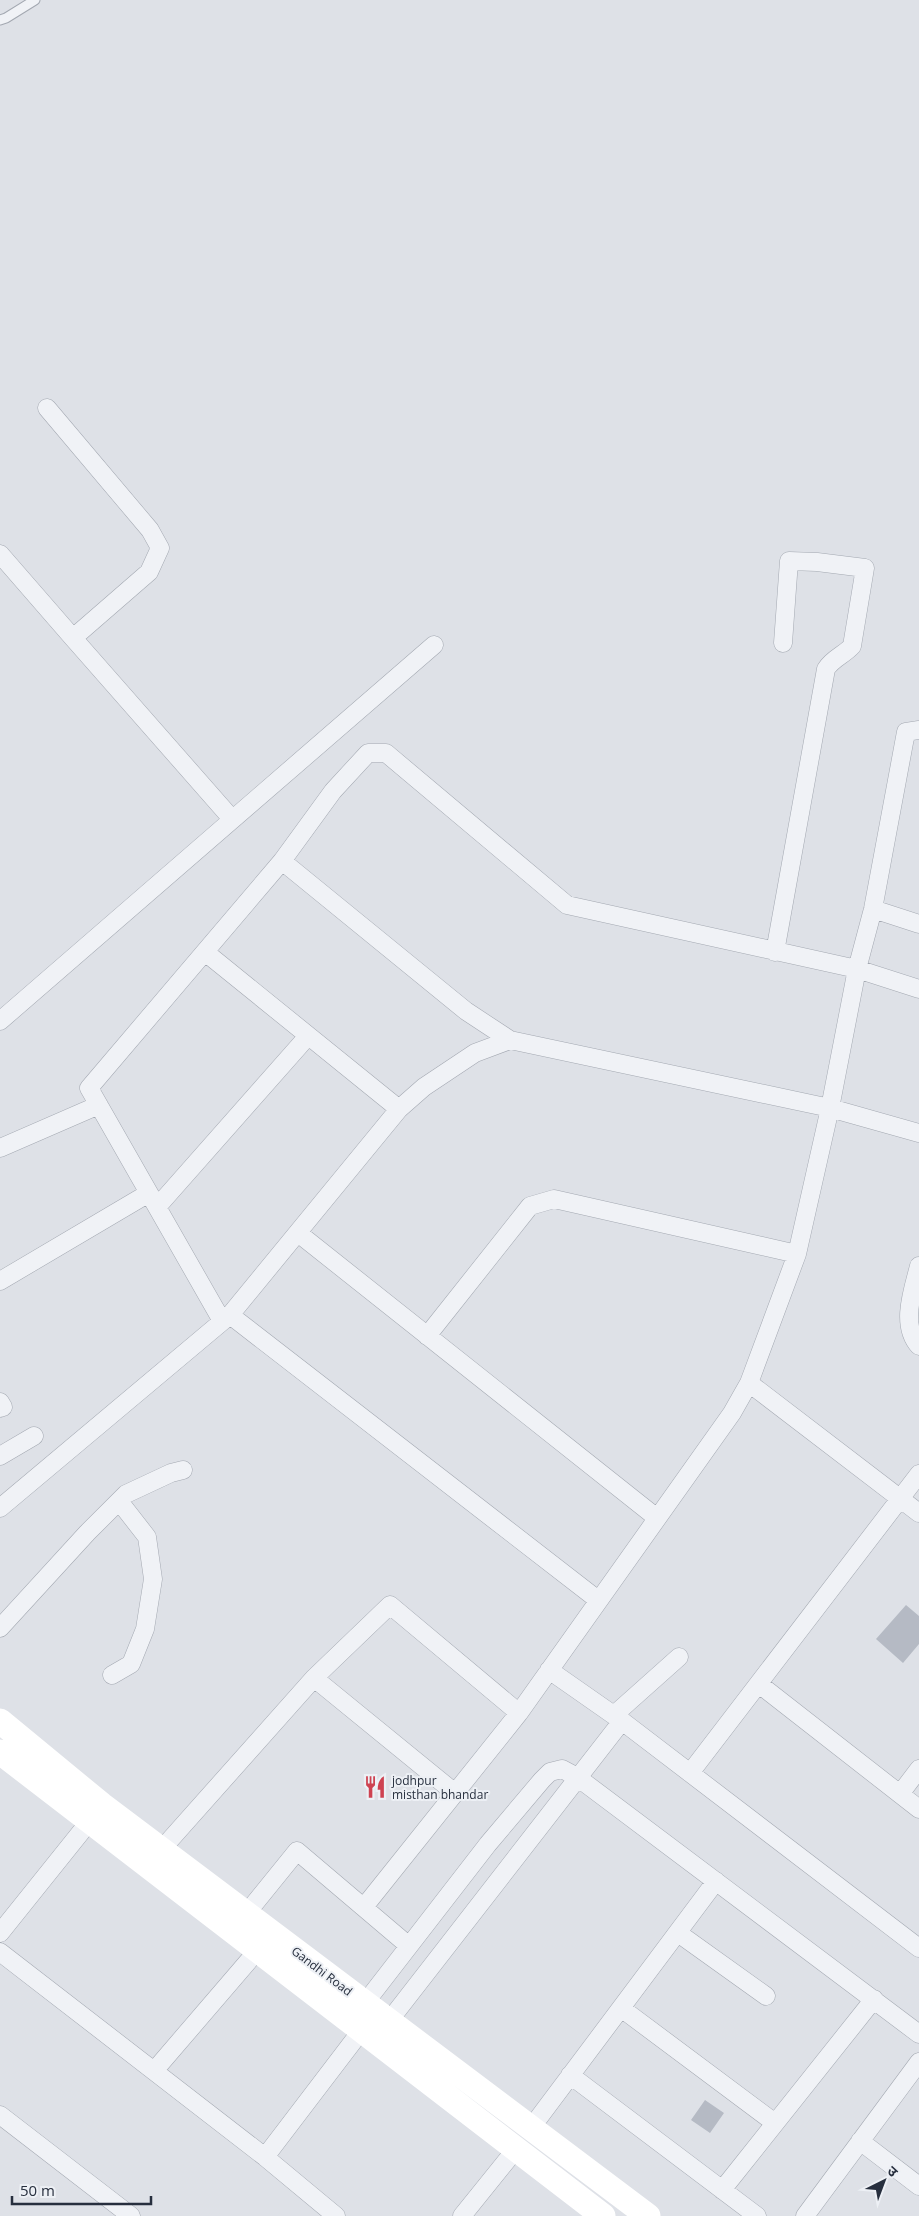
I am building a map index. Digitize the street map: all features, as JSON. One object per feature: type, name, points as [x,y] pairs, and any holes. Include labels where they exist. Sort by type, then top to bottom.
[{"type":"main road","name":"Gandhi Road","points":[[0,1721],[102,1806],[648,2216]]},
{"type":"main road","name":"Gandhi Road","points":[[0,1752],[602,2216]]},
{"type":"street","points":[[47,408],[150,530],[160,548],[149,572],[73,638]]},
{"type":"street","points":[[0,554],[232,819]]},
{"type":"street","points":[[775,952],[826,668],[832,660],[845,654],[852,646],[865,568],[817,562],[789,562],[783,643]]},
{"type":"street","points":[[0,1021],[434,645]]},
{"type":"street","points":[[364,1907],[519,1713],[732,1412],[749,1383],[797,1254],[830,1108],[857,969],[873,909],[906,732],[919,730]]},
{"type":"street","points":[[598,1600],[226,1318],[153,1200],[89,1088],[282,860],[333,791],[368,753],[386,753],[567,905],[857,969],[919,989]]},
{"type":"street","points":[[282,860],[466,1011],[510,1040],[830,1108],[919,1133]]},
{"type":"street","points":[[873,909],[919,924]]},
{"type":"street","points":[[205,952],[399,1109]]},
{"type":"street","points":[[0,1281],[153,1200],[308,1036]]},
{"type":"street","points":[[0,1508],[226,1318],[399,1109],[424,1087],[475,1053],[510,1040]]},
{"type":"street","points":[[0,1148],[98,1105]]},
{"type":"street","points":[[427,1336],[530,1206],[554,1199],[797,1254]]},
{"type":"street","points":[[298,1233],[656,1518]]},
{"type":"street","points":[[919,1266],[909,1305],[912,1338],[919,1346]]},
{"type":"street","points":[[749,1383],[919,1513]]},
{"type":"street","points":[[0,1402],[2,1407],[0,1408]]},
{"type":"street","points":[[0,1456],[34,1436]]},
{"type":"street","points":[[0,1628],[87,1533],[126,1494],[171,1473],[184,1470]]},
{"type":"street","points":[[690,1773],[919,1474]]},
{"type":"street","points":[[112,1675],[131,1664],[145,1629],[152,1579],[147,1537],[119,1501]]},
{"type":"street","points":[[161,1850],[314,1678],[390,1605],[519,1713]]},
{"type":"street","points":[[389,2021],[577,1778],[618,1718],[679,1657]]},
{"type":"street","points":[[550,1670],[618,1718],[919,1948]]},
{"type":"street","points":[[314,1678],[455,1793]]},
{"type":"street","points":[[759,1684],[919,1809]]},
{"type":"street","points":[[365,2003],[488,1844],[542,1780],[550,1772],[562,1769],[577,1778],[919,2034]]},
{"type":"street","points":[[900,1794],[919,1769]]},
{"type":"street","points":[[0,1933],[89,1822]]},
{"type":"street","points":[[246,1914],[297,1851],[409,1946]]},
{"type":"street","points":[[531,2128],[716,1882]]},
{"type":"street","points":[[678,1933],[766,1996]]},
{"type":"street","points":[[154,2072],[257,1950]]},
{"type":"street","points":[[0,1952],[265,2157],[336,2216]]},
{"type":"street","points":[[722,2190],[874,1999]]},
{"type":"street","points":[[621,2008],[776,2123]]},
{"type":"street","points":[[265,2157],[361,2030]]},
{"type":"street","points":[[805,2216],[919,2062]]},
{"type":"street","points":[[570,2075],[757,2216]]},
{"type":"street","points":[[0,2115],[120,2213]]},
{"type":"street","points":[[860,2141],[919,2186]]},
{"type":"street","points":[[462,2216],[516,2149]]},
{"type":"street","points":[[602,2216],[612,2189]]},
{"type":"lane","points":[[0,20],[34,0]]},
{"type":"building","points":[[906,1605],[919,1616],[919,1644],[903,1663],[876,1639]]},
{"type":"building","points":[[705,2100],[724,2113],[710,2133],[691,2120]]},
{"type":"place","name":"jodhpur misthan bhandar","points":[[375,1787]]}]
